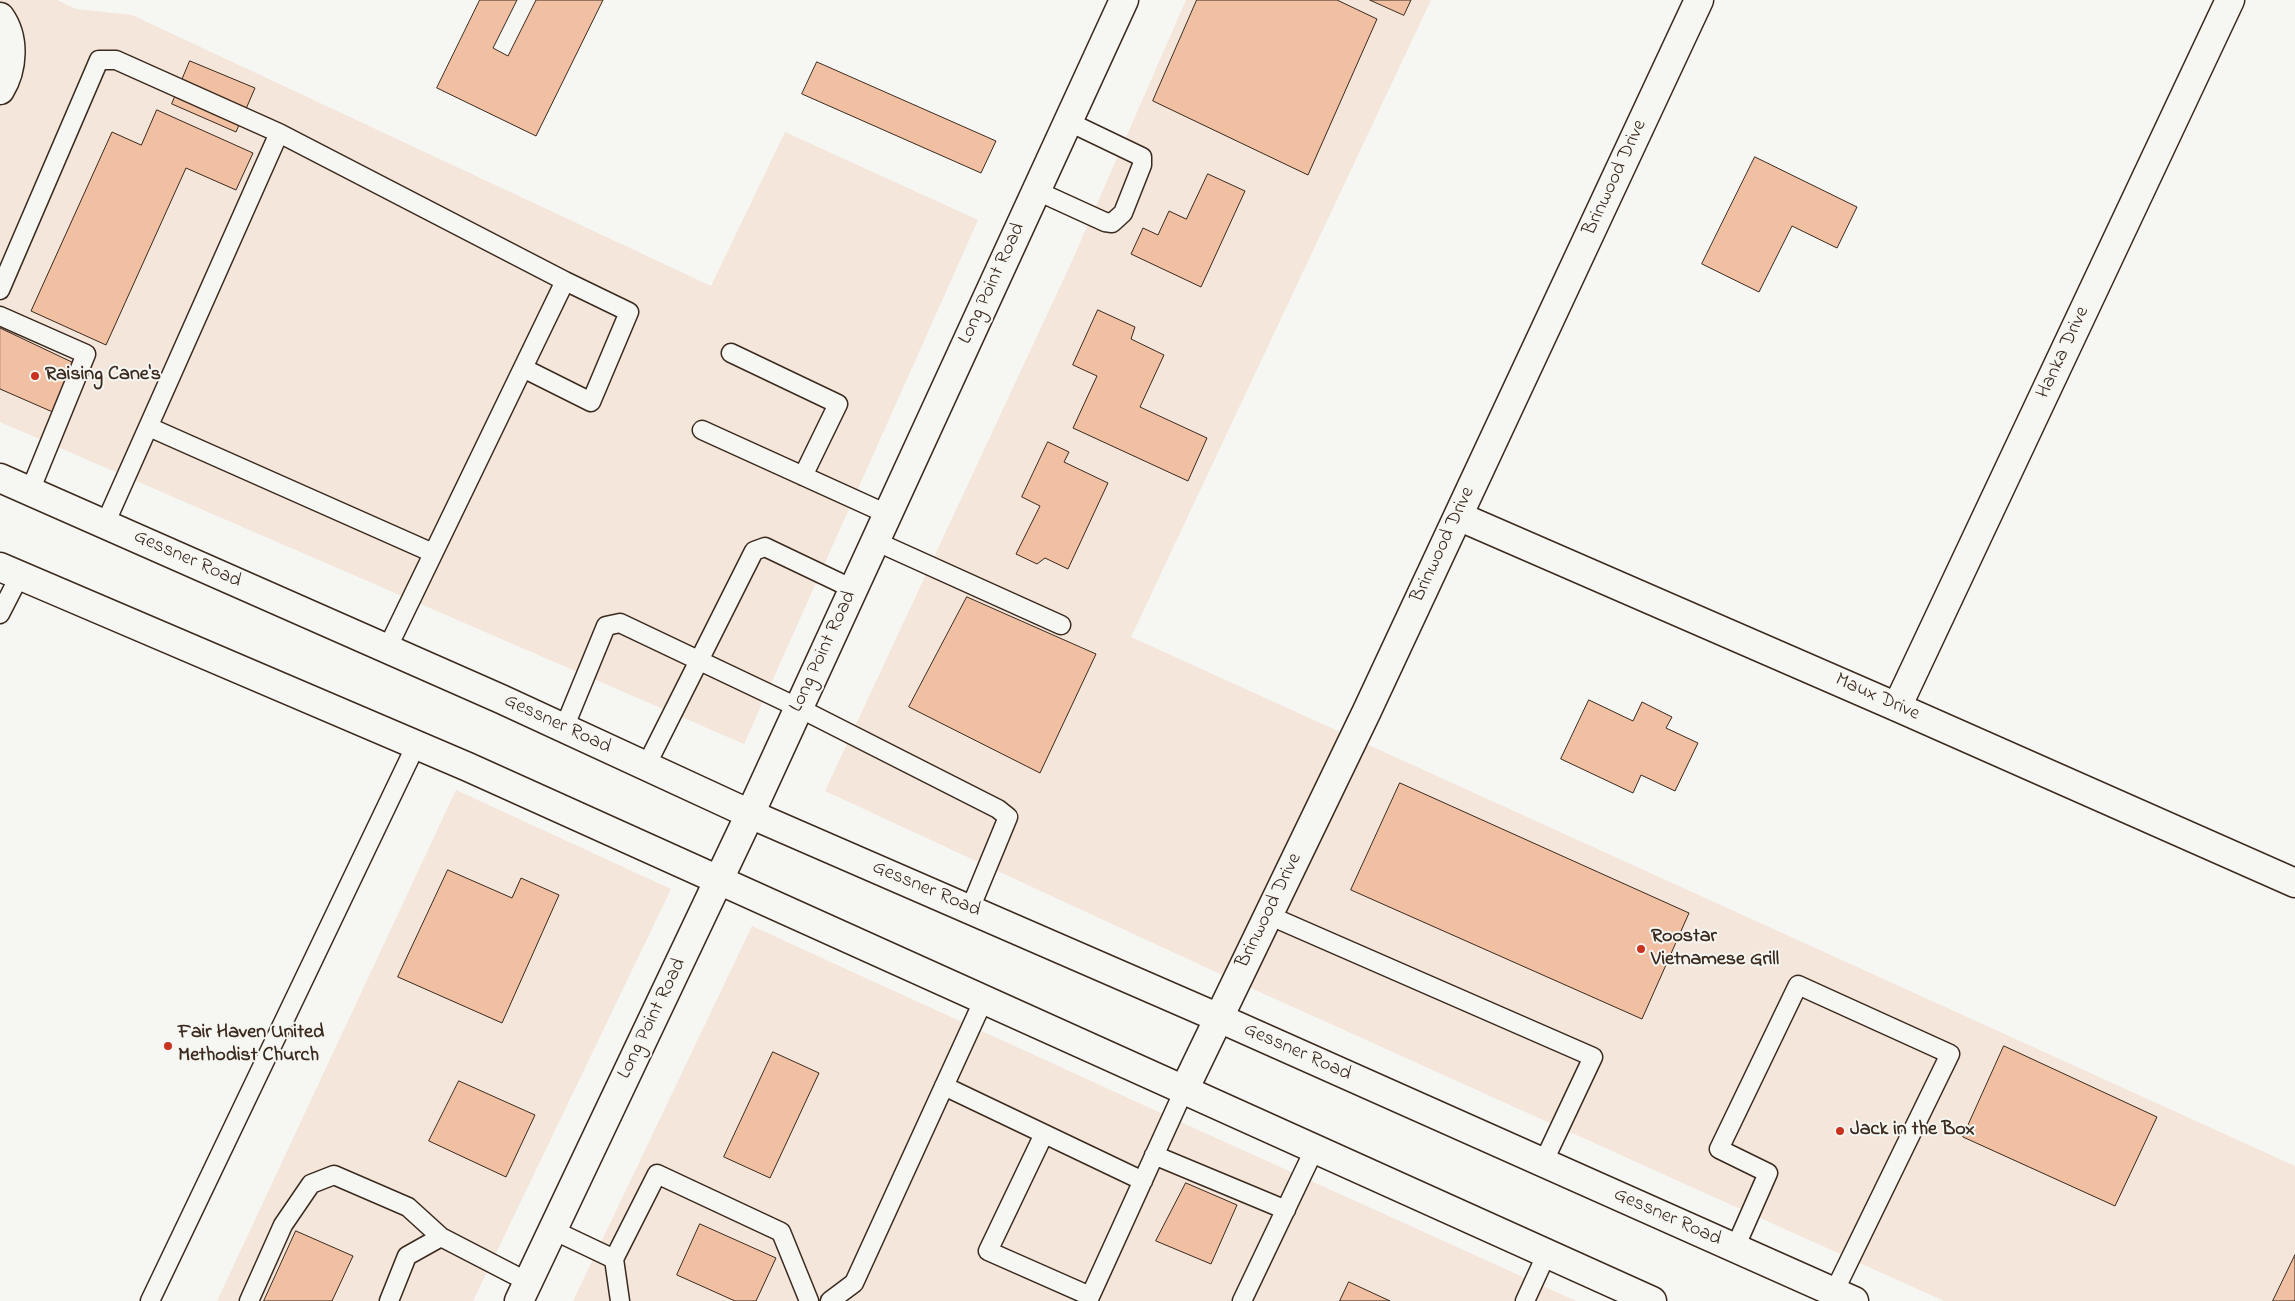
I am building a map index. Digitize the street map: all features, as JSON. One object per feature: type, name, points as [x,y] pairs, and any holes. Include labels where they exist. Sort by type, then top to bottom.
[{"type":"main road","name":"Long Point Road","points":[[523,1292],[719,882],[1035,190],[1124,0]]},
{"type":"main road","name":"Brinwood Drive","points":[[1185,1088],[1458,516],[1699,0]]},
{"type":"main road","name":"Hanka Drive","points":[[1897,707],[2230,0]]},
{"type":"main road","points":[[0,17],[8,38],[11,58],[7,78],[0,90]]},
{"type":"main road","name":"Gessner Road","points":[[0,478],[564,728],[750,814],[1219,1018],[1735,1248],[1839,1298]]},
{"type":"main road","name":"Maux Drive","points":[[1458,516],[2295,883]]},
{"type":"main road","points":[[10,571],[416,745],[719,882],[1185,1088],[1652,1301]]},
{"type":"lane","points":[[0,290],[99,60],[116,60],[279,133],[565,281],[629,312],[591,402],[523,368]]},
{"type":"lane","points":[[1035,190],[1105,222],[1112,222],[1123,214],[1142,165],[1142,157],[1136,152],[1067,122]]},
{"type":"lane","points":[[105,524],[279,133]]},
{"type":"lane","points":[[387,649],[565,281]]},
{"type":"lane","points":[[0,316],[86,354],[30,491]]},
{"type":"lane","points":[[732,353],[838,404],[803,476]]},
{"type":"lane","points":[[149,427],[433,553]]},
{"type":"lane","points":[[702,430],[887,514]]},
{"type":"lane","points":[[875,542],[1061,625]]},
{"type":"lane","points":[[646,766],[754,551],[765,547],[853,589]]},
{"type":"lane","points":[[0,614],[10,571]]},
{"type":"lane","points":[[564,728],[606,626],[620,623],[799,708],[998,808],[1008,818],[970,909]]},
{"type":"lane","points":[[150,1301],[416,745]]},
{"type":"lane","points":[[1268,915],[1593,1056],[1543,1163]]},
{"type":"lane","points":[[1735,1248],[1768,1174],[1720,1149],[1798,986],[1950,1054],[1839,1298]]},
{"type":"lane","points":[[830,1301],[854,1283],[984,999]]},
{"type":"lane","points":[[944,1086],[1143,1181]]},
{"type":"lane","points":[[1044,1134],[988,1251],[1088,1299],[1185,1088]]},
{"type":"lane","points":[[1242,1301],[1315,1148]]},
{"type":"lane","points":[[1154,1155],[1286,1210]]},
{"type":"lane","points":[[620,1301],[614,1258],[657,1174],[781,1232],[810,1301]]},
{"type":"lane","points":[[249,1301],[282,1225],[311,1184],[334,1175],[408,1207],[441,1237],[523,1292]]},
{"type":"lane","points":[[552,1230],[614,1258]]},
{"type":"lane","points":[[389,1301],[407,1256],[441,1237]]},
{"type":"lane","points":[[1525,1301],[1547,1253]]},
{"type":"shaded area","points":[[0,0],[57,0],[76,9],[132,15],[711,286],[785,132],[978,220],[744,744],[0,422]]},
{"type":"shaded area","points":[[1186,0],[1431,0],[1131,637],[2295,1166],[2295,1301],[1944,1301],[1220,974],[825,791],[1072,261]]},
{"type":"shaded area","points":[[456,790],[671,889],[473,1301],[217,1301]]},
{"type":"shaded area","points":[[752,926],[1161,1113],[1576,1301],[573,1301]]},
{"type":"building","points":[[480,0],[517,0],[493,48],[508,56],[536,0],[603,0],[536,136],[437,88]]},
{"type":"building","points":[[1197,0],[1337,0],[1377,19],[1308,175],[1153,101]]},
{"type":"building","points":[[1370,0],[1411,0],[1404,15]]},
{"type":"building","points":[[190,61],[255,88],[236,132],[172,104]]},
{"type":"building","points":[[817,62],[996,141],[981,173],[802,94]]},
{"type":"building","points":[[157,110],[253,153],[236,190],[186,168],[106,345],[31,311],[112,132],[141,145]]},
{"type":"building","points":[[1755,157],[1857,207],[1837,248],[1792,226],[1759,292],[1702,264]]},
{"type":"building","points":[[1208,174],[1245,191],[1201,287],[1131,254],[1143,228],[1158,235],[1169,211],[1186,219]]},
{"type":"building","points":[[1098,310],[1135,327],[1131,339],[1164,355],[1140,407],[1207,438],[1188,481],[1073,428],[1097,376],[1073,365]]},
{"type":"building","name":"Raising Cane's","points":[[0,328],[76,364],[55,413],[0,389]]},
{"type":"building","points":[[1048,442],[1069,452],[1064,462],[1108,483],[1068,569],[1045,558],[1037,564],[1016,554],[1040,506],[1022,497]]},
{"type":"building","points":[[967,597],[1096,654],[1040,773],[909,707]]},
{"type":"building","points":[[1589,700],[1633,721],[1642,702],[1672,717],[1666,728],[1698,743],[1675,791],[1641,775],[1633,793],[1561,759]]},
{"type":"building","points":[[1400,783],[1689,913],[1642,1019],[1351,890]]},
{"type":"building","points":[[448,870],[512,898],[521,878],[559,895],[502,1023],[398,977]]},
{"type":"building","points":[[2004,1046],[2157,1117],[2115,1206],[1963,1137]]},
{"type":"building","points":[[773,1052],[819,1073],[770,1178],[724,1157]]},
{"type":"building","points":[[459,1081],[535,1115],[506,1177],[429,1141]]},
{"type":"building","points":[[1186,1183],[1237,1205],[1211,1264],[1156,1241]]},
{"type":"building","points":[[700,1224],[776,1258],[756,1301],[735,1301],[677,1275]]},
{"type":"building","points":[[296,1231],[353,1256],[332,1301],[264,1301]]},
{"type":"building","points":[[2295,1255],[2295,1301],[2273,1301]]},
{"type":"building","points":[[1349,1282],[1390,1301],[1340,1301]]},
{"type":"place","name":"Raising Cane's","points":[[35,376]]},
{"type":"place","name":"Roostar Vietnamese Grill","points":[[1641,949]]},
{"type":"place","name":"Fair Haven United Methodist Church","points":[[168,1046]]},
{"type":"place","name":"Jack in the Box","points":[[1840,1131]]}]
